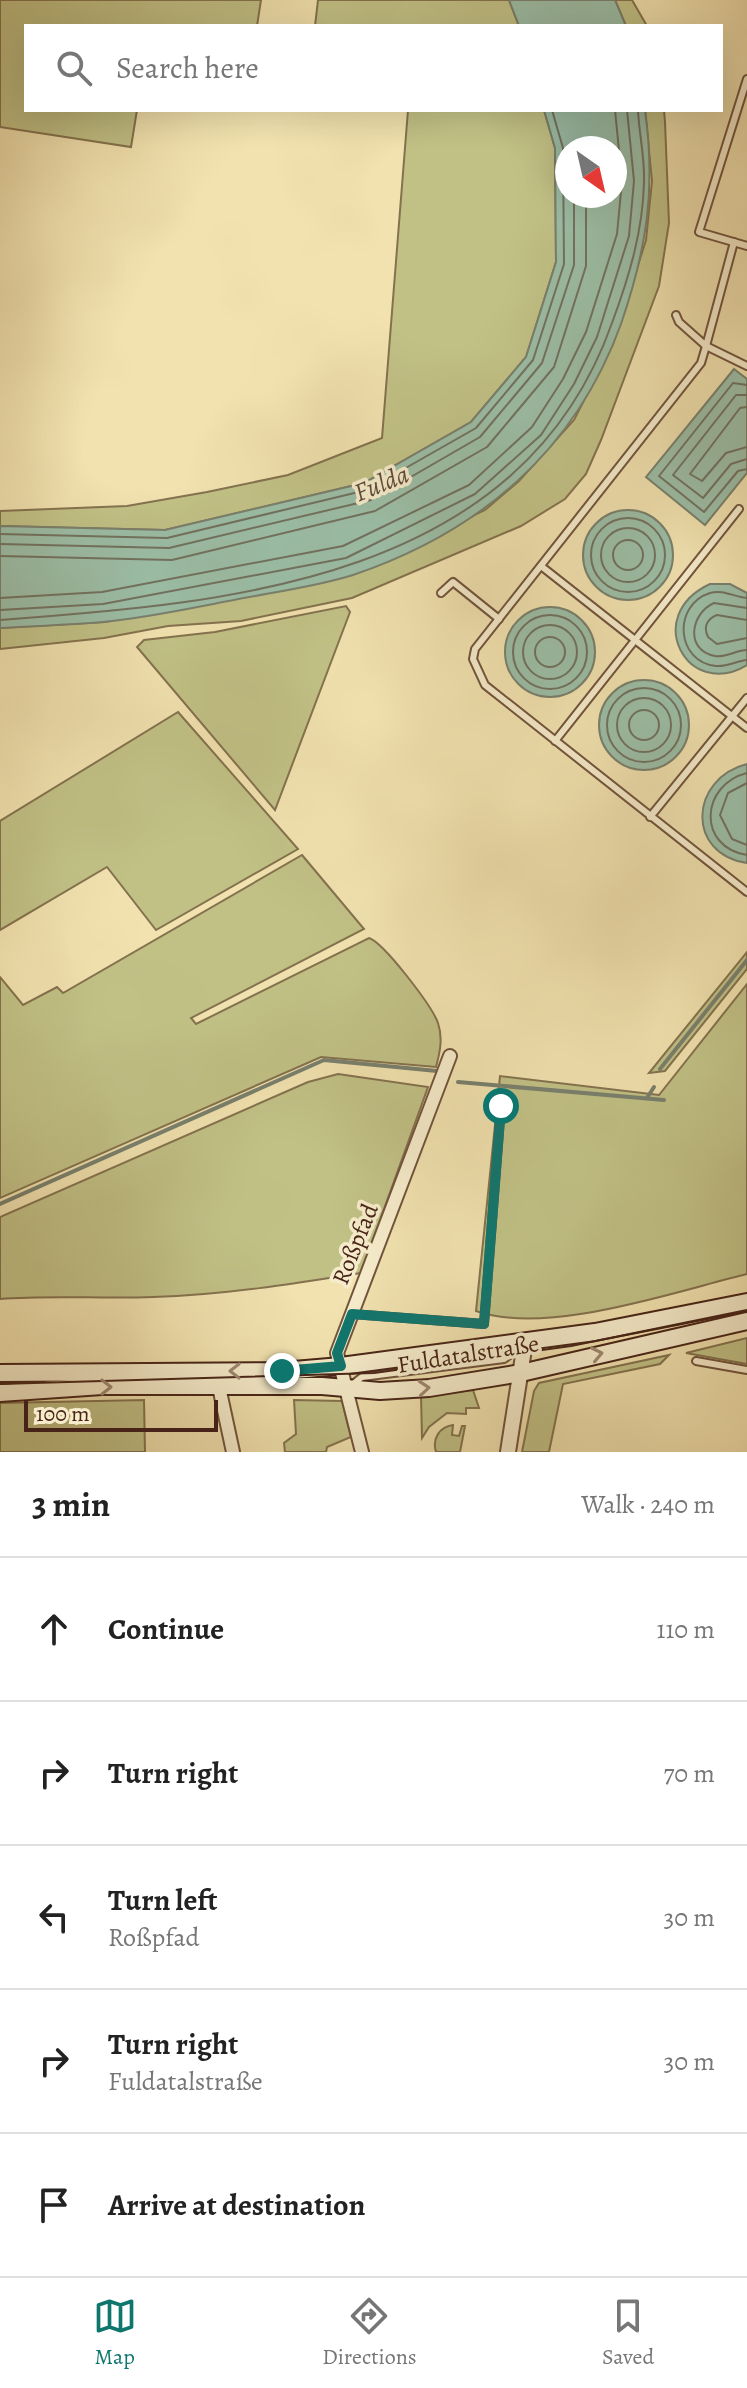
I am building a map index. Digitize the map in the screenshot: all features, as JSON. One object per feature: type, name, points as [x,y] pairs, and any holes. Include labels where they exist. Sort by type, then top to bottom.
[{"type":"main road","name":"Fuldatalstraße","points":[[0,1373],[282,1371],[341,1366],[525,1343],[747,1302]]},
{"type":"main road","name":"Fuldatalstraße","points":[[0,1393],[102,1386],[429,1388],[521,1373],[747,1321]]},
{"type":"street","name":"Roßpfad","points":[[362,1452],[337,1353],[450,1056]]},
{"type":"street","points":[[508,1452],[525,1343]]},
{"type":"street","points":[[219,1387],[233,1452]]},
{"type":"lane","points":[[747,79],[699,232],[747,246]]},
{"type":"lane","points":[[734,242],[701,363],[475,649],[473,659],[478,677],[747,892]]},
{"type":"lane","points":[[676,315],[679,322],[706,346],[747,366]]},
{"type":"lane","points":[[555,741],[739,509]]},
{"type":"lane","points":[[541,566],[747,728]]},
{"type":"lane","points":[[441,593],[453,582],[499,619]]},
{"type":"lane","points":[[650,817],[747,698]]},
{"type":"lane","points":[[352,1314],[484,1324],[501,1106]]},
{"type":"lane","points":[[346,1389],[362,1377],[504,1359],[525,1343]]},
{"type":"lane","points":[[504,1359],[521,1373]]},
{"type":"lane","points":[[696,1361],[747,1370]]},
{"type":"lane","points":[[341,1366],[362,1377]]},
{"type":"green space","points":[[0,0],[261,0],[257,24],[24,24],[24,112],[137,112],[131,147],[0,127]]},
{"type":"green space","points":[[318,0],[509,0],[518,24],[315,24]]},
{"type":"green space","points":[[615,0],[632,0],[646,24],[625,24]]},
{"type":"green space","points":[[408,112],[545,112],[555,148],[556,262],[526,357],[471,422],[364,483],[165,530],[0,526],[0,511],[127,506],[288,475],[382,438]]},
{"type":"green space","points":[[645,112],[664,112],[669,223],[659,286],[586,474],[565,499],[521,526],[352,598],[241,621],[168,626],[104,638],[0,649],[0,628],[105,622],[352,575],[485,510],[519,481],[574,420],[613,344],[646,240],[652,181]]},
{"type":"green space","points":[[346,606],[350,612],[275,810],[137,647],[144,640],[215,632]]},
{"type":"green space","points":[[178,712],[298,849],[156,930],[107,867],[0,930],[0,821]]},
{"type":"green space","points":[[302,855],[364,929],[191,1018],[196,1024],[369,938],[396,963],[434,1015],[441,1040],[436,1067],[321,1057],[0,1198],[0,977],[23,1005],[57,987],[63,993]]},
{"type":"green space","points":[[747,952],[747,969],[665,1071],[649,1073]]},
{"type":"green space","points":[[747,984],[747,1274],[610,1309],[573,1315],[505,1317],[476,1311],[500,1076],[659,1095]]},
{"type":"green space","points":[[338,1074],[428,1087],[361,1273],[179,1296],[0,1299],[0,1217],[308,1082]]},
{"type":"green space","points":[[747,1338],[747,1364],[686,1353]]},
{"type":"green space","points":[[669,1355],[660,1364],[563,1384],[549,1452],[522,1452],[534,1391],[539,1383]]},
{"type":"green space","points":[[473,1390],[479,1408],[466,1408],[466,1414],[447,1413],[429,1427],[422,1438],[421,1396]]},
{"type":"green space","points":[[144,1400],[145,1452],[0,1452],[0,1403]]},
{"type":"green space","points":[[294,1400],[342,1401],[351,1437],[327,1447],[326,1452],[285,1452],[284,1443],[296,1434]]},
{"type":"green space","points":[[453,1425],[452,1435],[459,1436],[462,1426],[465,1426],[460,1452],[436,1452],[438,1434]]},
{"type":"water","points":[[509,0],[615,0],[625,24],[518,24]]},
{"type":"water","name":"Fulda","points":[[545,112],[645,112],[650,166],[647,218],[637,270],[621,324],[578,411],[549,448],[517,481],[481,510],[442,536],[399,557],[339,579],[136,618],[0,628],[0,526],[165,530],[364,483],[471,422],[526,357],[556,262],[556,208],[627,208],[627,136],[555,136],[555,148]]},
{"type":"water","points":[[734,369],[747,379],[747,473],[705,525],[646,477]]},
{"type":"water","points":[[628,510],[645,513],[660,523],[670,538],[673,555],[670,572],[660,587],[645,597],[628,600],[611,597],[596,587],[586,572],[583,555],[586,538],[596,523],[611,513]]},
{"type":"water","points":[[710,584],[730,584],[747,593],[747,665],[726,673],[707,672],[691,664],[680,650],[676,633],[678,615],[689,598]]},
{"type":"water","points":[[550,607],[567,610],[582,620],[592,635],[595,652],[592,669],[582,684],[567,694],[550,697],[533,694],[518,684],[508,669],[505,652],[508,635],[518,620],[533,610]]},
{"type":"water","points":[[644,680],[661,683],[676,693],[686,708],[689,725],[686,742],[676,757],[661,767],[644,770],[627,767],[612,757],[602,742],[599,725],[602,708],[612,693],[627,683]]},
{"type":"water","points":[[747,764],[747,863],[727,857],[713,846],[705,832],[702,816],[705,800],[714,785],[728,772]]},
{"type":"waterway","points":[[660,1069],[747,960]]},
{"type":"waterway","points":[[0,1204],[324,1060],[437,1071]]},
{"type":"waterway","points":[[458,1082],[664,1100]]},
{"type":"waterway","points":[[647,1098],[654,1087]]},
{"type":"tram line","points":[[0,1384],[374,1373],[571,1346],[747,1310]]},
{"type":"route","points":[[282,1371],[341,1366],[337,1353],[352,1314],[484,1324],[501,1106]]}]
